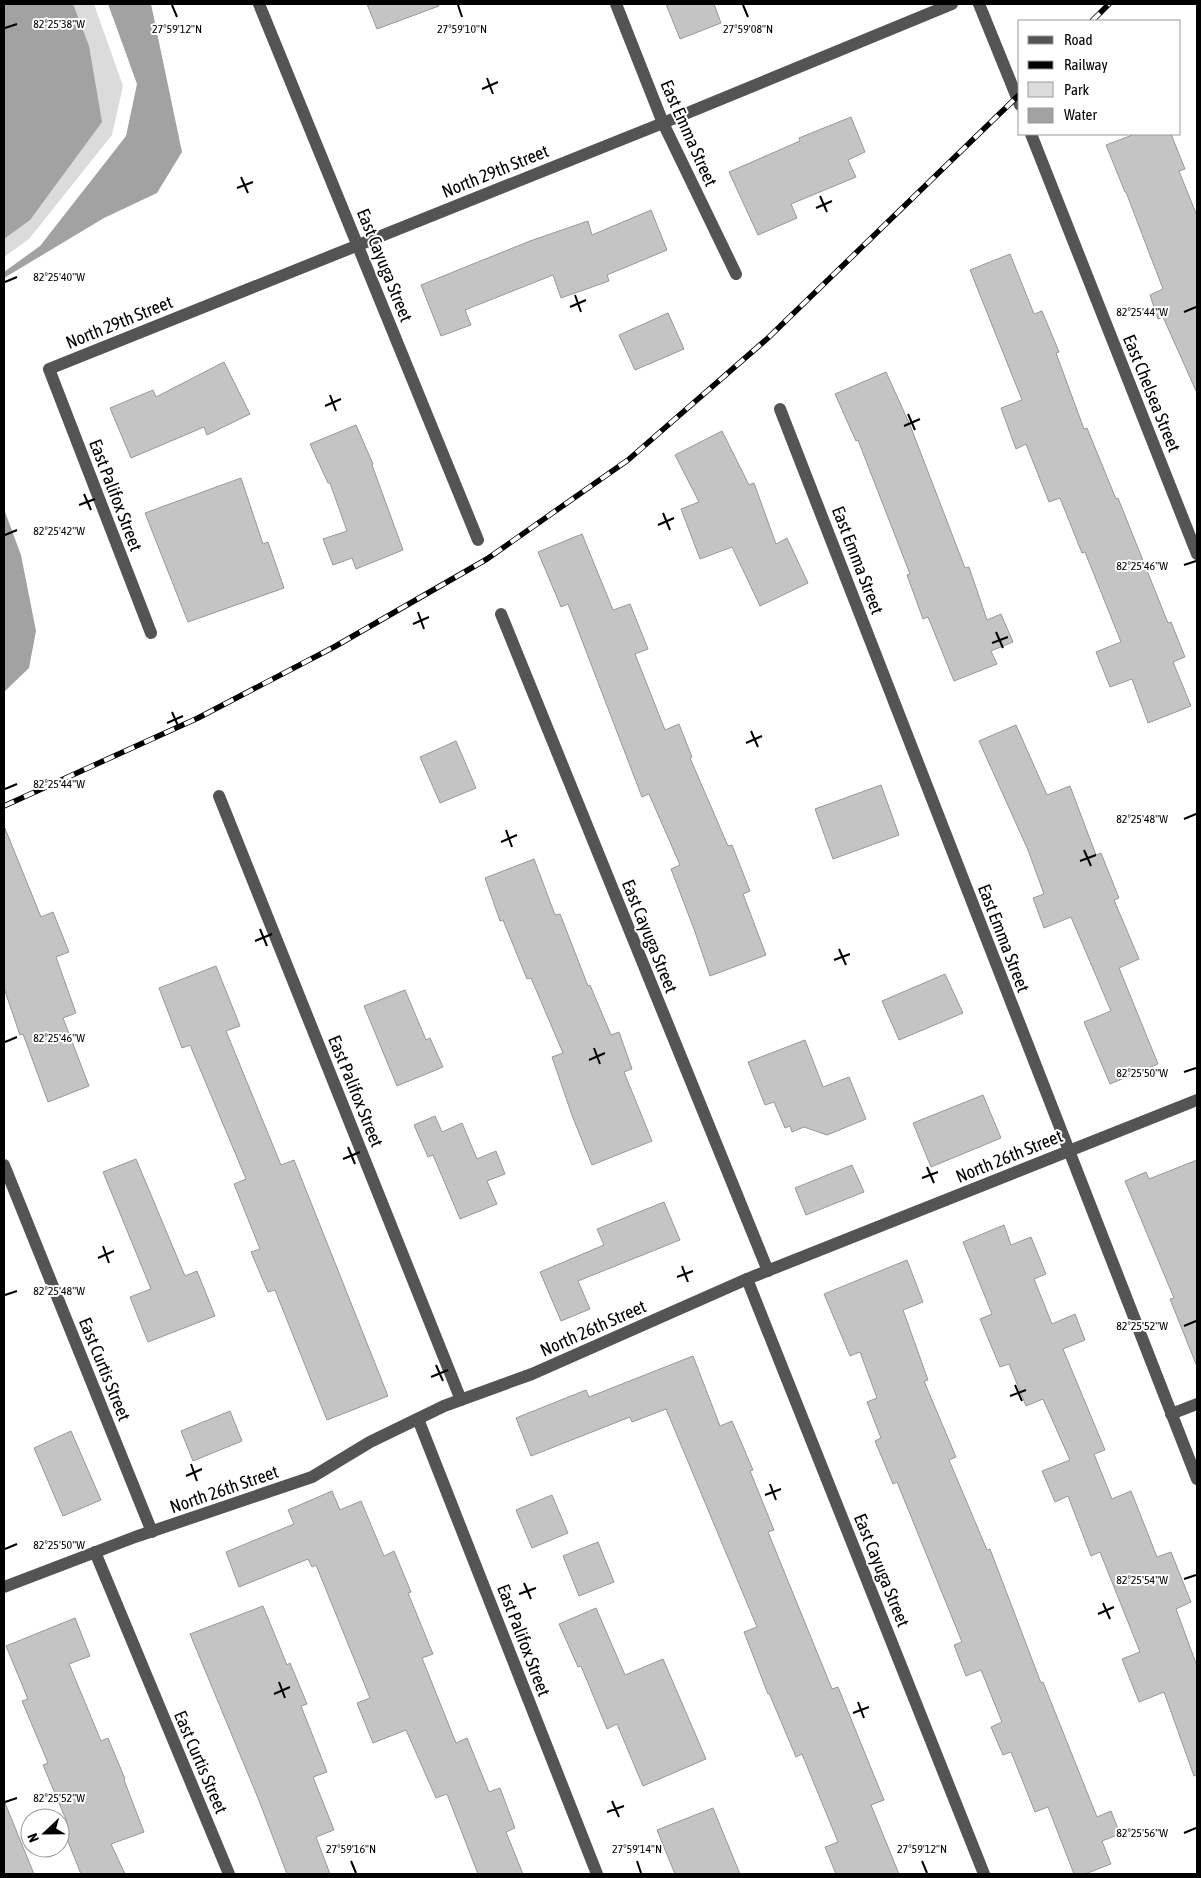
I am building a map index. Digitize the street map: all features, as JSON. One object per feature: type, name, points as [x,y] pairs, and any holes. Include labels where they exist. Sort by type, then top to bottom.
[{"type":"street","name":"East Cayuga Street","points":[[260,4],[478,540]]},
{"type":"street","name":"East Emma Street","points":[[616,4],[663,122],[736,274]]},
{"type":"street","name":"North 29th Street","points":[[49,369],[952,4]]},
{"type":"street","points":[[979,4],[1018,100]]},
{"type":"street","name":"East Chelsea Street","points":[[1031,135],[1197,554]]},
{"type":"street","name":"East Palifox Street","points":[[49,369],[151,633]]},
{"type":"street","name":"East Emma Street","points":[[780,409],[1197,1479]]},
{"type":"street","name":"East Cayuga Street","points":[[501,614],[768,1271]]},
{"type":"street","name":"East Palifox Street","points":[[219,796],[461,1400]]},
{"type":"street","name":"North 26th Street","points":[[4,1587],[95,1552],[312,1477],[370,1442],[461,1400],[532,1374],[747,1279],[1197,1100]]},
{"type":"street","name":"East Curtis Street","points":[[4,1165],[152,1532]]},
{"type":"street","name":"East Cayuga Street","points":[[747,1279],[984,1874]]},
{"type":"street","points":[[1171,1414],[1197,1404]]},
{"type":"street","name":"East Palifox Street","points":[[418,1419],[597,1874]]},
{"type":"street","name":"East Curtis Street","points":[[95,1552],[229,1874]]},
{"type":"green space","points":[[4,4],[94,4],[123,86],[112,135],[29,239],[4,257]]},
{"type":"water","points":[[4,4],[73,4],[89,46],[102,122],[30,220],[4,239]]},
{"type":"water","points":[[108,4],[151,4],[182,152],[157,193],[104,218],[4,278],[4,272],[40,246],[126,136],[137,84]]},
{"type":"water","points":[[4,509],[21,555],[36,631],[29,668],[4,692]]},
{"type":"building","points":[[367,4],[438,4],[439,6],[377,29]]},
{"type":"building","points":[[666,4],[714,4],[721,23],[680,39]]},
{"type":"building","points":[[851,117],[865,152],[848,160],[856,177],[791,204],[797,218],[758,235],[729,172],[800,141],[799,138]]},
{"type":"building","points":[[1132,135],[1171,135],[1185,169],[1179,171],[1197,216],[1197,393],[1163,317],[1158,319],[1150,295],[1163,289],[1106,145]]},
{"type":"building","points":[[651,210],[667,250],[607,275],[609,281],[561,298],[553,275],[465,310],[471,325],[441,336],[421,285],[530,241],[588,221],[592,235]]},
{"type":"building","points":[[1010,254],[1034,314],[1042,311],[1059,352],[1056,353],[1084,429],[1087,428],[1116,499],[1118,498],[1168,623],[1171,622],[1185,657],[1173,662],[1191,706],[1148,723],[1132,679],[1110,687],[1096,652],[1121,642],[1085,552],[1082,553],[1060,498],[1049,502],[1026,444],[1016,449],[1001,408],[1022,400],[970,270]]},
{"type":"building","points":[[668,313],[684,349],[635,370],[619,335]]},
{"type":"building","points":[[224,362],[250,414],[207,435],[204,427],[131,458],[110,408],[153,390],[156,397]]},
{"type":"building","points":[[886,372],[910,425],[965,568],[969,567],[987,620],[1001,614],[1013,642],[991,651],[997,664],[954,681],[928,617],[923,619],[907,575],[910,574],[858,440],[856,441],[835,394]]},
{"type":"building","points":[[356,425],[373,464],[403,550],[356,569],[352,558],[333,565],[323,539],[347,531],[330,483],[328,483],[310,444]]},
{"type":"building","points":[[722,431],[749,485],[754,483],[776,544],[787,538],[808,583],[760,606],[732,547],[700,559],[681,509],[699,502],[675,455]]},
{"type":"building","points":[[241,478],[263,544],[268,542],[284,588],[188,622],[145,513]]},
{"type":"building","points":[[582,534],[613,610],[630,604],[648,649],[635,654],[665,730],[679,724],[692,757],[690,758],[728,846],[732,845],[750,891],[743,894],[766,955],[710,976],[671,869],[680,865],[649,794],[642,797],[568,604],[561,607],[538,552]]},
{"type":"building","points":[[1016,725],[1047,795],[1070,786],[1096,855],[1101,853],[1119,898],[1114,900],[1139,959],[1119,968],[1158,1064],[1110,1084],[1084,1022],[1111,1011],[1071,917],[1044,928],[1033,898],[1044,894],[1028,850],[979,741]]},
{"type":"building","points":[[456,741],[476,788],[440,803],[420,757]]},
{"type":"building","points":[[881,785],[899,835],[833,859],[815,809]]},
{"type":"building","points":[[4,826],[41,917],[53,912],[69,952],[56,957],[76,1013],[63,1018],[89,1086],[48,1102],[23,1034],[20,1035],[4,988]]},
{"type":"building","points":[[534,859],[555,915],[560,914],[588,986],[590,985],[611,1035],[619,1032],[632,1069],[624,1072],[652,1141],[592,1165],[552,1057],[563,1053],[531,978],[527,979],[503,920],[500,921],[485,878]]},
{"type":"building","points":[[216,966],[240,1026],[226,1031],[281,1165],[294,1160],[388,1396],[327,1420],[275,1290],[268,1292],[251,1252],[260,1249],[234,1184],[246,1179],[190,1045],[182,1048],[159,988]]},
{"type":"building","points":[[945,974],[963,1013],[899,1040],[882,1001]]},
{"type":"building","points":[[405,990],[426,1040],[430,1038],[443,1067],[397,1086],[364,1006]]},
{"type":"building","points":[[805,1040],[823,1087],[849,1077],[866,1119],[827,1135],[804,1127],[792,1132],[790,1126],[785,1128],[774,1102],[765,1105],[748,1062]]},
{"type":"building","points":[[983,1095],[1001,1138],[931,1167],[913,1123]]},
{"type":"building","points":[[435,1116],[442,1132],[462,1123],[477,1159],[496,1151],[505,1174],[487,1181],[497,1204],[460,1219],[433,1155],[428,1157],[414,1125]]},
{"type":"building","points":[[136,1159],[185,1276],[197,1271],[215,1316],[148,1342],[130,1297],[151,1289],[103,1172]]},
{"type":"building","points":[[1197,1160],[1196,1364],[1170,1299],[1174,1298],[1125,1181],[1146,1172],[1149,1179]]},
{"type":"building","points":[[852,1165],[864,1192],[806,1215],[795,1188]]},
{"type":"building","points":[[664,1202],[680,1240],[578,1281],[590,1309],[561,1321],[540,1272],[604,1245],[597,1229]]},
{"type":"building","points":[[1004,1225],[1011,1245],[1031,1237],[1046,1274],[1034,1279],[1052,1324],[1075,1314],[1085,1340],[1063,1349],[1105,1450],[1094,1454],[1112,1499],[1131,1491],[1157,1557],[1171,1552],[1191,1602],[1176,1609],[1197,1666],[1197,1775],[1194,1776],[1164,1692],[1139,1702],[1122,1659],[1140,1652],[1100,1552],[1091,1556],[1068,1496],[1055,1502],[1042,1471],[1070,1460],[1043,1399],[1026,1406],[1009,1364],[1000,1367],[980,1319],[992,1314],[963,1242]]},
{"type":"building","points":[[907,1260],[923,1302],[903,1310],[928,1380],[924,1381],[956,1457],[949,1460],[987,1550],[990,1549],[1041,1683],[1043,1682],[1097,1817],[1111,1811],[1120,1834],[1102,1841],[1111,1864],[1085,1874],[1074,1874],[1048,1807],[1035,1812],[1011,1752],[1003,1755],[991,1727],[1002,1722],[981,1670],[966,1676],[954,1645],[962,1642],[897,1482],[893,1484],[875,1441],[881,1438],[867,1402],[877,1398],[860,1352],[850,1356],[824,1294]]},
{"type":"building","points":[[693,1356],[720,1426],[732,1421],[753,1470],[750,1471],[774,1530],[768,1532],[832,1689],[838,1687],[884,1800],[871,1805],[899,1874],[836,1874],[825,1847],[838,1842],[802,1754],[796,1757],[768,1694],[744,1632],[757,1627],[666,1409],[632,1422],[630,1417],[531,1456],[516,1418],[586,1390],[589,1397]]},
{"type":"building","points":[[230,1411],[242,1441],[193,1461],[181,1431]]},
{"type":"building","points":[[71,1431],[101,1500],[63,1516],[34,1448]]},
{"type":"building","points":[[332,1491],[340,1510],[361,1501],[384,1556],[394,1551],[411,1592],[408,1593],[433,1654],[422,1658],[456,1743],[467,1738],[489,1792],[500,1788],[515,1828],[506,1832],[523,1874],[478,1874],[447,1794],[436,1798],[406,1730],[373,1743],[357,1703],[370,1698],[316,1565],[312,1567],[308,1559],[239,1587],[226,1552],[294,1524],[288,1510]]},
{"type":"building","points":[[552,1495],[568,1533],[532,1548],[516,1510]]},
{"type":"building","points":[[598,1542],[614,1582],[579,1596],[563,1556]]},
{"type":"building","points":[[263,1606],[287,1665],[290,1663],[307,1704],[301,1706],[327,1772],[313,1777],[334,1830],[316,1837],[330,1874],[287,1874],[258,1798],[190,1634]]},
{"type":"building","points":[[596,1608],[625,1675],[663,1659],[706,1759],[643,1786],[617,1724],[607,1729],[581,1666],[578,1667],[559,1624]]},
{"type":"building","points":[[75,1618],[90,1656],[69,1664],[101,1741],[108,1738],[144,1832],[111,1844],[125,1874],[81,1874],[70,1846],[70,1808],[61,1808],[43,1765],[48,1763],[22,1701],[28,1699],[6,1646]]},
{"type":"building","points":[[5,1803],[20,1840],[20,1858],[27,1858],[34,1874],[4,1874]]},
{"type":"building","points":[[713,1808],[740,1874],[675,1874],[657,1830]]},
{"type":"railway","points":[[1093,20],[1109,4]]},
{"type":"railway","points":[[4,806],[198,718],[334,647],[487,559],[628,460],[768,338],[1018,96]]}]
